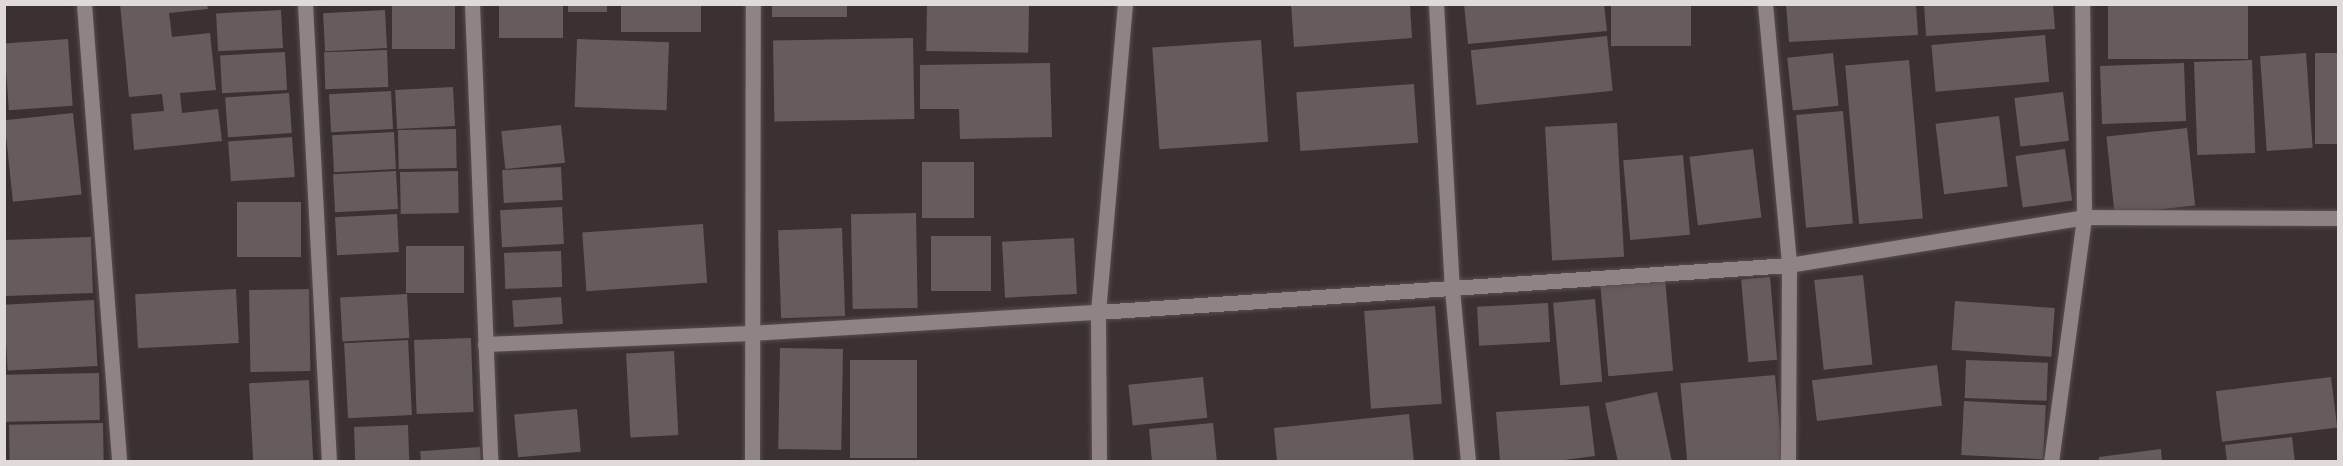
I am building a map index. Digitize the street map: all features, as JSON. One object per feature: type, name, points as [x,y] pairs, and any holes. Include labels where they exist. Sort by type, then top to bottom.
[{"type":"street","points":[[84,4],[119,462]]},
{"type":"street","points":[[305,4],[328,462]]},
{"type":"street","points":[[472,4],[490,462]]},
{"type":"street","points":[[752,462],[750,333],[753,4]]},
{"type":"street","points":[[1099,462],[1098,312],[1125,4]]},
{"type":"street","points":[[1436,4],[1452,289],[1468,462]]},
{"type":"street","points":[[1765,4],[1789,265],[1788,462]]},
{"type":"street","points":[[2051,462],[2084,218],[2082,4]]},
{"type":"street","points":[[485,344],[750,333],[1098,312],[1789,265],[2084,218],[2338,218]]},
{"type":"building","points":[[120,4],[207,4],[208,9],[169,13],[172,37],[210,33],[216,90],[180,93],[182,113],[218,109],[222,141],[134,150],[131,114],[164,111],[162,94],[129,97]]},
{"type":"building","points":[[392,4],[455,4],[455,49],[392,49]]},
{"type":"building","points":[[499,4],[563,4],[563,38],[499,38]]},
{"type":"building","points":[[568,4],[607,4],[607,12],[568,12]]},
{"type":"building","points":[[621,4],[701,4],[701,32],[621,32]]},
{"type":"building","points":[[927,4],[1029,6],[1028,53],[926,51]]},
{"type":"building","points":[[1291,4],[1410,4],[1412,38],[1294,47]]},
{"type":"building","points":[[1464,4],[1604,4],[1607,31],[1468,44]]},
{"type":"building","points":[[1611,4],[1691,4],[1691,46],[1611,46]]},
{"type":"building","points":[[1786,4],[1916,4],[1918,35],[1789,42]]},
{"type":"building","points":[[1924,4],[2053,4],[2055,29],[1926,36]]},
{"type":"building","points":[[2108,4],[2248,4],[2248,59],[2108,59]]},
{"type":"building","points":[[772,5],[847,5],[847,17],[772,17]]},
{"type":"building","points":[[281,10],[283,48],[218,51],[216,13]]},
{"type":"building","points":[[385,10],[387,48],[325,51],[323,13]]},
{"type":"building","points":[[2045,35],[2049,82],[1936,92],[1931,45]]},
{"type":"building","points":[[1607,36],[1613,91],[1476,105],[1471,50]]},
{"type":"building","points":[[913,38],[914,119],[774,121],[773,40]]},
{"type":"building","points":[[68,39],[73,106],[9,110],[4,43]]},
{"type":"building","points":[[577,39],[669,42],[667,110],[575,107]]},
{"type":"building","points":[[1261,40],[1268,142],[1159,149],[1152,48]]},
{"type":"building","points":[[387,50],[388,87],[325,89],[324,52]]},
{"type":"building","points":[[285,52],[287,90],[222,93],[220,55]]},
{"type":"building","points":[[1833,53],[1839,106],[1793,111],[1787,58]]},
{"type":"building","points":[[2306,53],[2313,148],[2267,151],[2260,56]]},
{"type":"building","points":[[2315,53],[2338,53],[2338,144],[2315,144]]},
{"type":"building","points":[[1909,60],[1923,218],[1859,224],[1845,66]]},
{"type":"building","points":[[2252,60],[2255,153],[2197,155],[2194,62]]},
{"type":"building","points":[[1050,63],[1052,137],[960,139],[959,109],[920,109],[920,65]]},
{"type":"building","points":[[2184,63],[2186,121],[2102,124],[2100,66]]},
{"type":"building","points":[[1414,84],[1418,143],[1300,151],[1296,92]]},
{"type":"building","points":[[453,87],[455,126],[397,129],[395,90]]},
{"type":"building","points":[[391,91],[393,129],[331,132],[329,94]]},
{"type":"building","points":[[2063,92],[2069,141],[2020,147],[2014,98]]},
{"type":"building","points":[[289,93],[292,133],[228,137],[225,97]]},
{"type":"building","points":[[1843,111],[1853,224],[1806,228],[1796,115]]},
{"type":"building","points":[[73,113],[82,195],[13,202],[4,120]]},
{"type":"building","points":[[1999,116],[2008,186],[1944,194],[1935,124]]},
{"type":"building","points":[[1617,123],[1624,257],[1552,261],[1545,127]]},
{"type":"building","points":[[561,125],[565,163],[505,169],[501,131]]},
{"type":"building","points":[[2187,128],[2195,206],[2115,214],[2106,136]]},
{"type":"building","points":[[456,129],[457,168],[399,169],[398,130]]},
{"type":"building","points":[[394,132],[396,169],[334,172],[332,135]]},
{"type":"building","points":[[292,137],[295,177],[231,181],[228,141]]},
{"type":"building","points":[[1753,149],[1761,217],[1698,225],[1689,157]]},
{"type":"building","points":[[2065,149],[2072,200],[2023,207],[2015,156]]},
{"type":"building","points":[[1683,155],[1690,235],[1630,240],[1623,160]]},
{"type":"building","points":[[922,162],[974,162],[974,218],[922,218]]},
{"type":"building","points":[[561,167],[563,200],[504,203],[502,170]]},
{"type":"building","points":[[396,171],[398,209],[335,212],[333,174]]},
{"type":"building","points":[[458,171],[459,213],[401,214],[400,172]]},
{"type":"building","points":[[237,202],[301,202],[301,257],[237,257]]},
{"type":"building","points":[[562,207],[564,244],[502,247],[500,210]]},
{"type":"building","points":[[916,213],[918,308],[853,309],[851,214]]},
{"type":"building","points":[[397,214],[399,252],[337,255],[335,217]]},
{"type":"building","points":[[703,224],[707,283],[586,291],[582,232]]},
{"type":"building","points":[[842,228],[845,316],[781,318],[778,230]]},
{"type":"building","points":[[931,236],[991,236],[991,291],[931,291]]},
{"type":"building","points":[[91,237],[93,293],[6,296],[4,240]]},
{"type":"building","points":[[1074,238],[1077,294],[1005,298],[1002,242]]},
{"type":"building","points":[[406,246],[464,246],[464,293],[406,293]]},
{"type":"building","points":[[561,251],[562,287],[505,289],[504,253]]},
{"type":"building","points":[[1863,275],[1872,365],[1824,370],[1814,280]]},
{"type":"building","points":[[1770,277],[1777,360],[1748,362],[1741,280]]},
{"type":"building","points":[[1665,278],[1673,371],[1608,376],[1600,284]]},
{"type":"building","points":[[236,289],[239,343],[138,348],[135,294]]},
{"type":"building","points":[[309,289],[310,371],[250,372],[249,290]]},
{"type":"building","points":[[407,294],[409,338],[342,341],[340,298]]},
{"type":"building","points":[[561,297],[563,324],[514,327],[512,300]]},
{"type":"building","points":[[1595,299],[1602,382],[1560,385],[1553,303]]},
{"type":"building","points":[[94,300],[97,366],[8,371],[4,305]]},
{"type":"building","points":[[1955,301],[2055,308],[2051,357],[1952,350]]},
{"type":"building","points":[[1548,303],[1550,342],[1479,346],[1477,307]]},
{"type":"building","points":[[1435,306],[1442,404],[1371,409],[1364,311]]},
{"type":"building","points":[[471,338],[474,412],[417,414],[414,340]]},
{"type":"building","points":[[408,340],[412,415],[348,418],[344,343]]},
{"type":"building","points":[[780,348],[843,349],[841,450],[778,449]]},
{"type":"building","points":[[674,351],[678,435],[630,437],[626,354]]},
{"type":"building","points":[[850,360],[917,360],[917,458],[850,458]]},
{"type":"building","points":[[1966,360],[2048,363],[2047,401],[1965,398]]},
{"type":"building","points":[[1937,365],[1942,406],[1817,421],[1812,380]]},
{"type":"building","points":[[99,373],[100,420],[5,422],[4,375]]},
{"type":"building","points":[[1775,375],[1783,462],[1687,462],[1680,383]]},
{"type":"building","points":[[1203,377],[1207,418],[1133,426],[1128,385]]},
{"type":"building","points":[[2331,377],[2337,428],[2222,442],[2216,391]]},
{"type":"building","points":[[309,380],[313,462],[253,462],[249,383]]},
{"type":"building","points":[[1657,392],[1672,462],[1618,462],[1605,403]]},
{"type":"building","points":[[1964,401],[2046,405],[2043,459],[1961,455]]},
{"type":"building","points":[[1589,406],[1595,456],[1549,462],[1500,462],[1496,412]]},
{"type":"building","points":[[577,409],[581,452],[518,457],[514,414]]},
{"type":"building","points":[[1409,414],[1414,462],[1277,462],[1274,428]]},
{"type":"building","points":[[103,423],[104,462],[10,462],[9,425]]},
{"type":"building","points":[[1213,423],[1217,462],[1152,462],[1149,429]]},
{"type":"building","points":[[408,425],[409,462],[355,462],[354,427]]},
{"type":"building","points":[[2292,437],[2295,462],[2227,462],[2225,445]]},
{"type":"building","points":[[480,447],[481,462],[421,462],[420,451]]},
{"type":"building","points":[[2161,449],[2162,462],[2099,462],[2099,457]]}]
